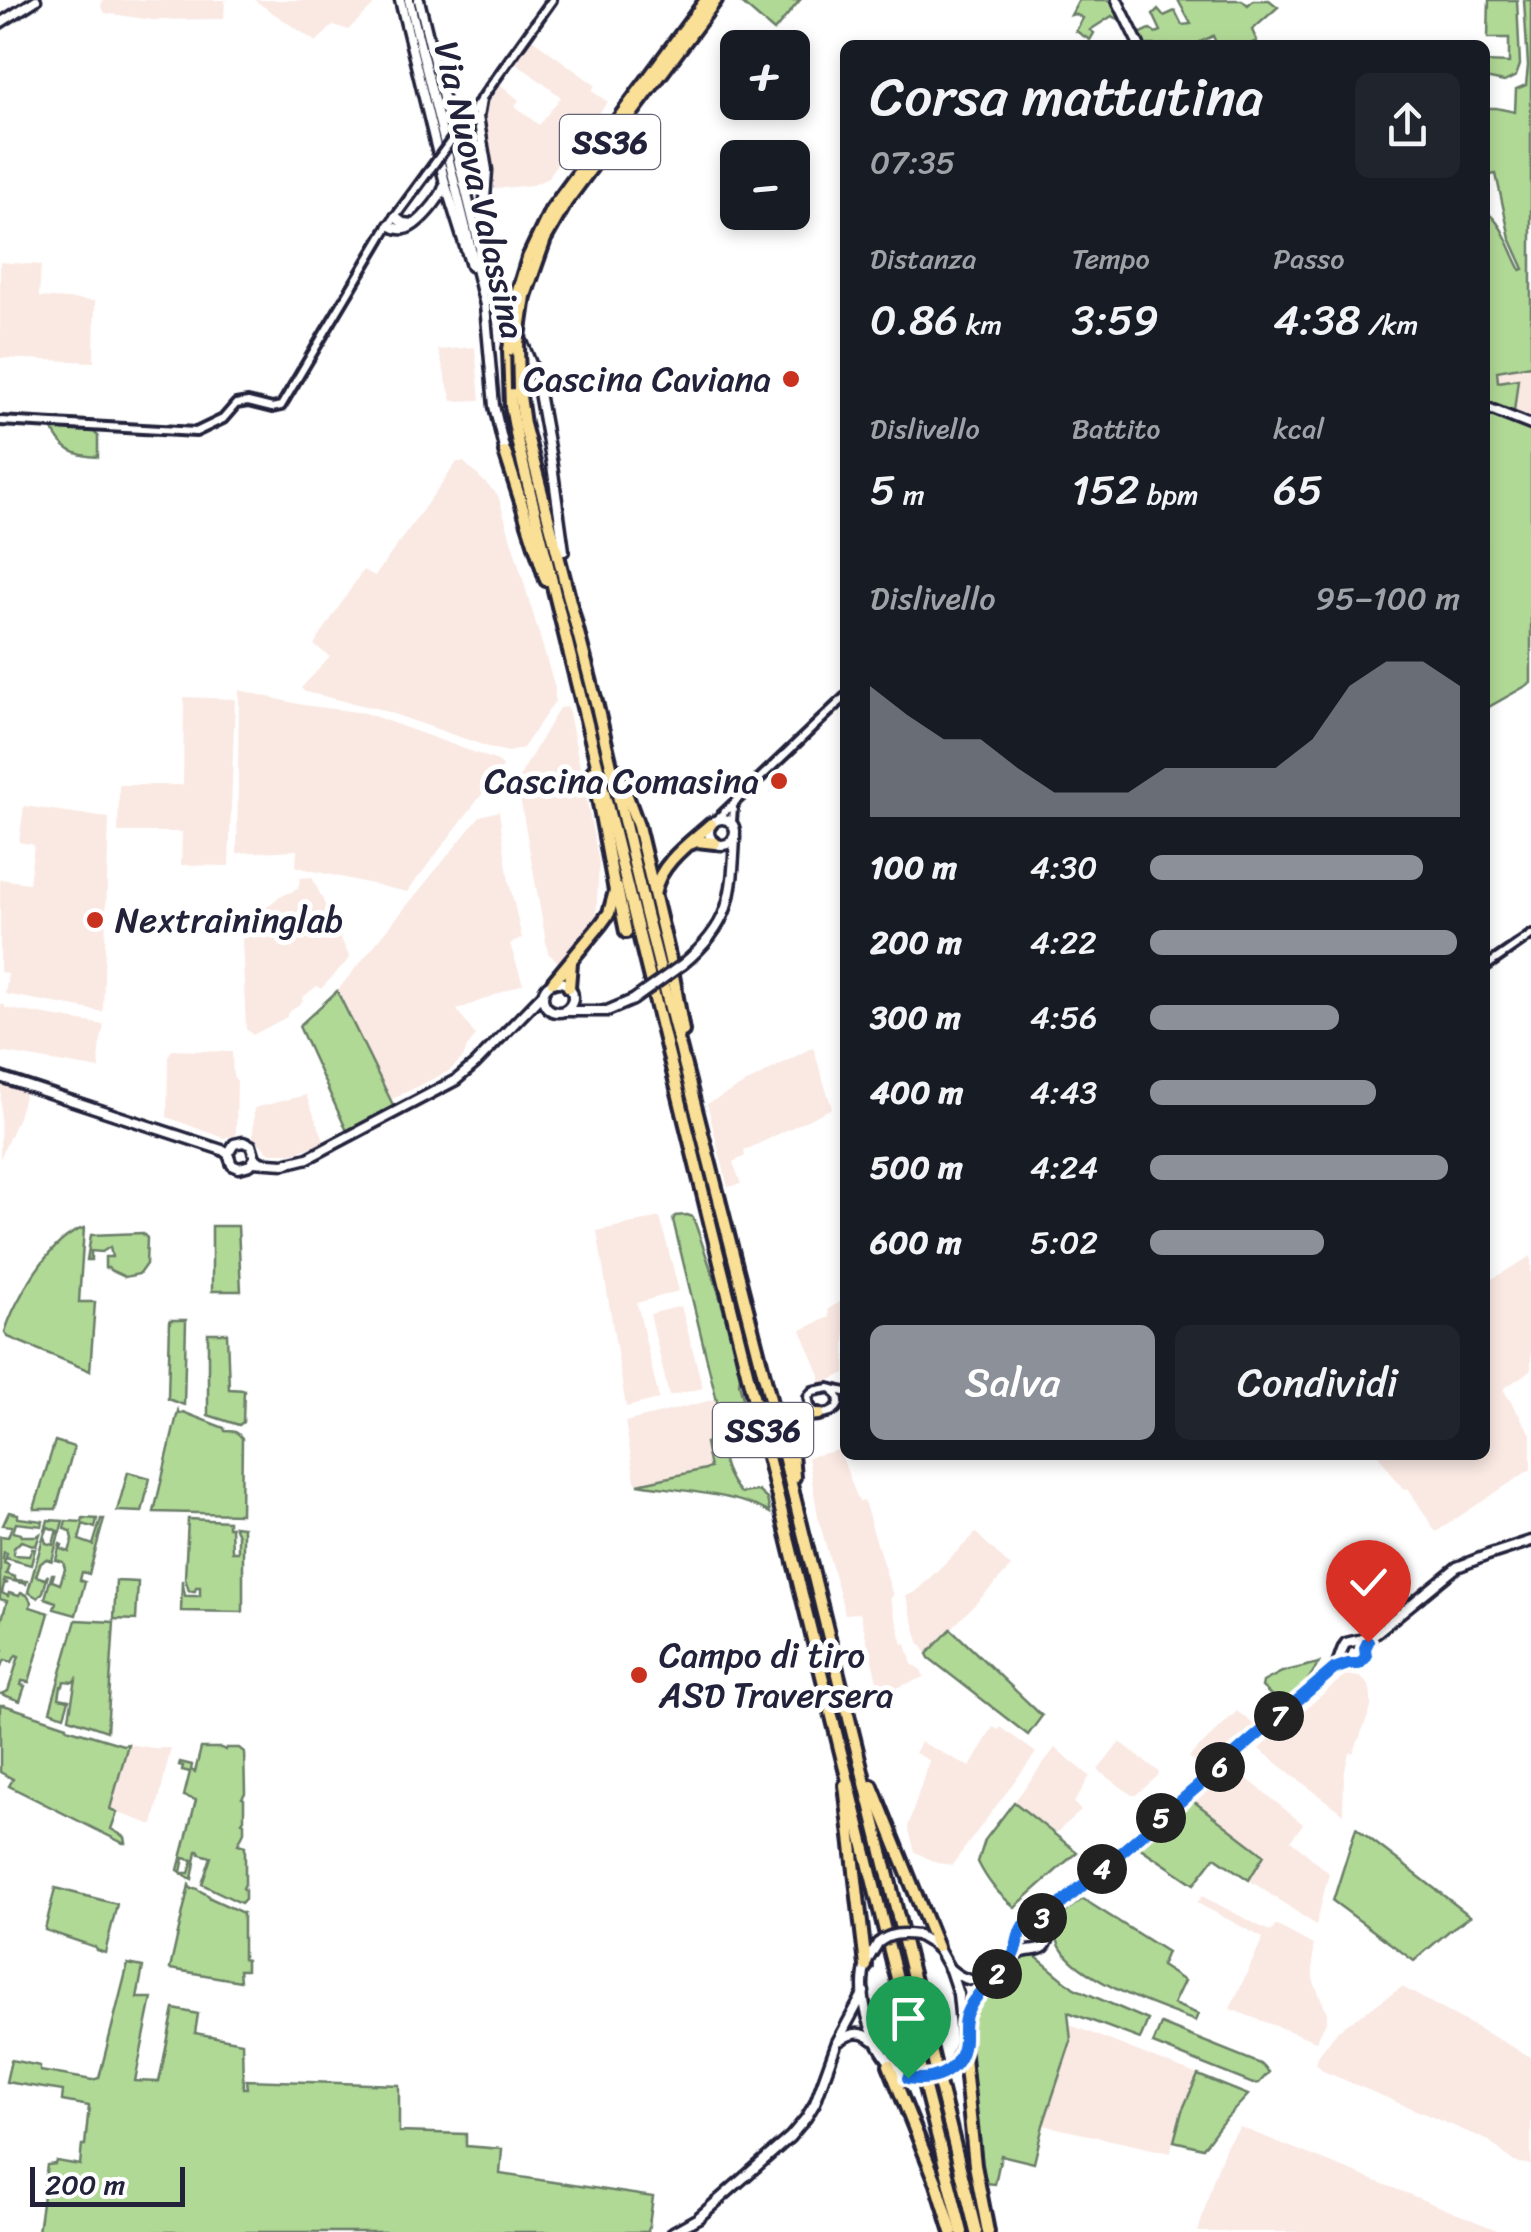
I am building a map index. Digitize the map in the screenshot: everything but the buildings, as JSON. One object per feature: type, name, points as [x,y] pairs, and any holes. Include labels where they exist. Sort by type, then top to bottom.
[{"type":"highway","name":"SS36","points":[[706,0],[552,210],[534,242],[509,350],[512,418],[962,2232]]},
{"type":"highway","name":"SS36","points":[[716,0],[566,202],[545,239],[521,295],[519,390],[524,424],[976,2232]]},
{"type":"highway","name":"SS36","points":[[505,452],[564,627]]},
{"type":"highway","name":"SS36","points":[[564,551],[578,634]]},
{"type":"highway","points":[[597,706],[644,852],[677,996],[689,1076]]},
{"type":"highway","points":[[589,729],[602,822],[626,932]]},
{"type":"highway","points":[[655,898],[657,882],[674,859],[714,822]]},
{"type":"highway","points":[[689,844],[717,844]]},
{"type":"highway","points":[[644,852],[657,862],[674,859]]},
{"type":"highway","points":[[552,982],[595,933],[612,906],[615,882]]},
{"type":"highway","points":[[571,991],[568,977],[573,957]]},
{"type":"highway","points":[[796,1508],[792,1432],[803,1418],[819,1414]]},
{"type":"highway","points":[[856,1748],[937,1947]]},
{"type":"highway","points":[[842,1749],[866,1966]]},
{"type":"highway","points":[[963,2048],[975,2165],[988,2232]]},
{"type":"highway","points":[[890,2065],[952,2232]]},
{"type":"main road","points":[[0,23],[36,0]]},
{"type":"main road","points":[[400,0],[445,182],[480,289]]},
{"type":"main road","name":"Via Nuova Valassina","points":[[409,0],[487,316],[494,406],[505,452]]},
{"type":"main road","name":"Via Nuova Valassina","points":[[419,0],[494,298],[519,334],[536,376],[564,551]]},
{"type":"main road","points":[[1117,0],[1136,40]]},
{"type":"main road","points":[[480,100],[478,112],[488,170],[482,256]]},
{"type":"main road","points":[[468,118],[480,123]]},
{"type":"main road","points":[[392,221],[400,229],[414,224],[443,192],[445,182]]},
{"type":"main road","points":[[432,206],[441,203],[453,209]]},
{"type":"main road","points":[[1490,408],[1526,422]]},
{"type":"main road","points":[[524,1014],[607,1011],[633,1000],[701,949],[722,921],[730,899],[733,869],[735,828],[724,819],[714,822],[709,832],[733,869]]},
{"type":"main road","points":[[717,844],[729,844],[734,837]]},
{"type":"main road","points":[[227,1150],[230,1162],[239,1168],[256,1161],[284,1164],[308,1158],[456,1080],[552,982],[562,982],[587,1008],[607,1011]]},
{"type":"main road","points":[[564,1011],[571,1005],[571,991]]},
{"type":"main road","points":[[542,996],[544,1005],[552,1011]]},
{"type":"main road","points":[[0,1077],[227,1150]]},
{"type":"main road","points":[[227,1150],[238,1142],[248,1143],[254,1149],[256,1161]]},
{"type":"main road","points":[[1361,1644],[1366,1653],[1363,1661],[1355,1665],[1345,1660],[1341,1651],[1346,1643],[1361,1644],[1457,1568],[1531,1542]]},
{"type":"main road","points":[[1010,1960],[1026,1923],[1060,1905],[1345,1660]]},
{"type":"main road","points":[[963,2022],[976,1998],[1010,1960],[1030,1949],[1046,1946],[1060,1905]]},
{"type":"main road","points":[[1038,1920],[1050,1933]]},
{"type":"main road","points":[[917,1935],[937,1947],[958,1994],[963,2048],[943,2074],[908,2078],[890,2065],[868,2018],[866,1966],[884,1938],[917,1935]]},
{"type":"main road","points":[[1020,1938],[1030,1949]]},
{"type":"main road","points":[[950,1970],[976,1982],[997,1974]]},
{"type":"main road","points":[[673,2232],[698,2218],[790,2137],[806,2118],[837,2042],[864,1992]]},
{"type":"main road","points":[[837,2042],[855,2033],[878,2044]]},
{"type":"main road","points":[[688,2232],[698,2218]]},
{"type":"street","points":[[0,421],[196,432],[215,424],[242,402],[272,408],[284,405],[392,221],[552,0]]},
{"type":"street","points":[[12,16],[15,4]]},
{"type":"street","points":[[714,822],[840,702]]},
{"type":"street","points":[[732,822],[736,801]]},
{"type":"street","points":[[1490,964],[1531,935]]},
{"type":"street","points":[[840,1395],[823,1388],[809,1394],[808,1406],[819,1414],[835,1411],[840,1403]]},
{"type":"street","points":[[834,1390],[840,1400]]},
{"type":"shaded area","points":[[102,0],[231,0],[225,1],[224,19],[152,20],[105,13]]},
{"type":"shaded area","points":[[254,0],[369,0],[373,6],[348,30],[334,25],[316,42]]},
{"type":"shaded area","points":[[532,39],[595,85],[592,91],[608,102],[549,178],[532,185],[494,189],[482,113],[487,101],[500,84],[519,100],[515,106],[539,125],[561,97],[515,62]]},
{"type":"shaded area","points":[[0,262],[41,265],[39,297],[95,301],[94,362],[0,358]]},
{"type":"shaded area","points":[[475,347],[480,400],[452,401],[438,350]]},
{"type":"shaded area","points":[[1531,365],[1531,419],[1514,412],[1518,380],[1498,382],[1497,371]]},
{"type":"shaded area","points":[[457,462],[464,462],[498,495],[555,688],[555,701],[523,748],[509,752],[301,688],[330,657],[314,645],[363,570],[375,576]]},
{"type":"shaded area","points":[[239,690],[303,705],[365,713],[498,761],[503,767],[407,892],[296,867],[297,850],[237,853]]},
{"type":"shaded area","points":[[184,697],[235,699],[229,866],[181,865],[182,832],[118,832],[119,785],[183,785]]},
{"type":"shaded area","points":[[568,707],[599,863],[596,921],[558,962],[548,953],[517,781],[559,708]]},
{"type":"shaded area","points":[[24,806],[109,818],[103,1012],[5,994],[8,974],[0,972],[0,879],[29,883],[34,845],[19,842]]},
{"type":"shaded area","points":[[499,811],[522,938],[510,944],[523,984],[457,1010],[476,1036],[463,1058],[449,1071],[390,1100],[337,991],[480,816]]},
{"type":"shaded area","points":[[312,877],[350,958],[321,989],[317,986],[302,998],[287,1017],[253,1035],[246,1029],[241,918],[262,911],[279,897],[298,889],[300,878]]},
{"type":"shaded area","points":[[0,1004],[104,1025],[100,1069],[0,1052]]},
{"type":"shaded area","points":[[813,1047],[832,1108],[744,1151],[745,1156],[733,1162],[741,1184],[728,1187],[707,1104]]},
{"type":"shaded area","points":[[172,1050],[232,1052],[233,1076],[237,1081],[236,1135],[223,1138],[167,1117],[168,1056]]},
{"type":"shaded area","points":[[1,1082],[26,1090],[0,1159]]},
{"type":"shaded area","points":[[306,1095],[325,1142],[294,1153],[267,1151],[253,1136],[254,1108]]},
{"type":"shaded area","points":[[660,1217],[679,1291],[637,1303],[659,1399],[626,1407],[597,1231]]},
{"type":"shaded area","points":[[1531,1256],[1531,1370],[1503,1389],[1531,1434],[1531,1469],[1436,1532],[1408,1488],[1404,1490],[1382,1460],[1490,1460],[1490,1280]]},
{"type":"shaded area","points":[[840,1302],[840,1375],[820,1385],[820,1375],[801,1330],[829,1317],[828,1309]]},
{"type":"shaded area","points":[[681,1306],[703,1388],[669,1396],[650,1314]]},
{"type":"shaded area","points":[[716,1399],[726,1439],[710,1468],[638,1484],[625,1422]]},
{"type":"shaded area","points":[[839,1450],[859,1502],[864,1501],[903,1644],[912,1664],[924,1677],[896,1688],[879,1689],[860,1613],[845,1614],[818,1517],[808,1457]]},
{"type":"shaded area","points":[[976,1533],[1011,1567],[927,1654],[919,1642],[906,1596],[915,1592]]},
{"type":"shaded area","points":[[1345,1675],[1360,1677],[1369,1685],[1371,1708],[1354,1752],[1349,1753],[1343,1814],[1259,1749]]},
{"type":"shaded area","points":[[1237,1711],[1256,1726],[1203,1771],[1189,1757]]},
{"type":"shaded area","points":[[993,1727],[1001,1727],[1036,1753],[952,1865],[937,1863],[915,1852],[908,1827],[929,1760],[915,1753],[921,1742],[970,1767]]},
{"type":"shaded area","points":[[1120,1742],[1158,1771],[1159,1775],[1136,1795],[1098,1770]]},
{"type":"shaded area","points":[[128,1744],[171,1748],[153,1825],[110,1810]]},
{"type":"shaded area","points":[[1055,1748],[1090,1776],[1074,1803],[1081,1811],[1056,1833],[1014,1802]]},
{"type":"shaded area","points":[[1233,1767],[1303,1824],[1291,1840],[1329,1873],[1316,1925],[1249,1880],[1264,1854],[1192,1800]]},
{"type":"shaded area","points":[[1202,1896],[1271,1932],[1276,1925],[1313,1945],[1313,1979],[1327,2013],[1316,2041],[1230,2009],[1263,1938],[1197,1903]]},
{"type":"shaded area","points":[[1402,1987],[1531,2057],[1531,2165],[1514,2162],[1489,2141],[1323,2071],[1316,2063],[1337,2031]]},
{"type":"shaded area","points":[[1068,2024],[1198,2075],[1170,2153],[1043,2125],[1071,2041]]},
{"type":"shaded area","points":[[1240,2127],[1502,2232],[1198,2232],[1227,2144]]},
{"type":"green space","points":[[738,0],[800,0],[773,30]]},
{"type":"green space","points":[[1079,0],[1111,0],[1121,20],[1112,16],[1090,30],[1094,33],[1090,40],[1076,31],[1083,18],[1071,15]]},
{"type":"green space","points":[[1178,0],[1242,0],[1248,5],[1253,0],[1269,0],[1278,7],[1252,30],[1257,40],[1215,40],[1213,36],[1205,40],[1142,40],[1139,34],[1150,29],[1161,31],[1153,14],[1158,9],[1164,16],[1175,11],[1182,25],[1191,24]]},
{"type":"green space","points":[[1489,0],[1517,0],[1520,65],[1516,76],[1504,82],[1490,79],[1490,62],[1509,63],[1509,38],[1488,38]]},
{"type":"green space","points":[[1524,0],[1531,0],[1531,365],[1497,371],[1498,382],[1518,379],[1514,412],[1490,403],[1490,215],[1521,270],[1524,269],[1510,238],[1496,174],[1490,175],[1490,108],[1515,112],[1516,89],[1526,85]]},
{"type":"green space","points":[[1490,415],[1531,431],[1531,683],[1490,706]]},
{"type":"green space","points":[[52,428],[93,431],[98,436],[98,457],[70,450]]},
{"type":"green space","points":[[337,991],[394,1107],[347,1131],[299,1026]]},
{"type":"green space","points":[[675,1216],[693,1217],[716,1284],[741,1372],[739,1383],[751,1431],[727,1444],[723,1462],[740,1493],[758,1491],[767,1499],[770,1513],[724,1497],[638,1484],[710,1468],[705,1443],[726,1438],[673,1220]]},
{"type":"green space","points":[[212,1226],[238,1226],[241,1291],[212,1291]]},
{"type":"green space","points":[[84,1228],[79,1302],[95,1302],[90,1371],[8,1337],[5,1332],[16,1304],[47,1257]]},
{"type":"green space","points":[[142,1233],[147,1238],[146,1264],[139,1274],[125,1277],[105,1268],[105,1257],[112,1257],[110,1247],[102,1252],[91,1251],[91,1260],[87,1260],[91,1235]]},
{"type":"green space","points":[[170,1320],[186,1320],[184,1405],[168,1399]]},
{"type":"green space","points":[[208,1333],[227,1333],[229,1389],[244,1390],[243,1422],[239,1425],[208,1415]]},
{"type":"green space","points":[[178,1411],[236,1432],[242,1438],[241,1514],[154,1512]]},
{"type":"green space","points":[[55,1441],[74,1447],[56,1509],[34,1509]]},
{"type":"green space","points":[[128,1472],[150,1478],[142,1512],[117,1511]]},
{"type":"green space","points":[[9,1512],[18,1514],[18,1518],[43,1521],[42,1526],[16,1523],[13,1532],[21,1536],[40,1534],[36,1546],[21,1541],[13,1549],[14,1555],[29,1556],[35,1549],[31,1565],[6,1558],[4,1552],[4,1563],[9,1565],[6,1574],[27,1581],[26,1584],[5,1579],[8,1583],[2,1593],[27,1595],[30,1607],[49,1613],[29,1682],[22,1681],[25,1686],[20,1701],[1,1694],[8,1691],[19,1656],[12,1662],[5,1660],[0,1669],[0,1626],[7,1601],[0,1599],[0,1536],[8,1537],[12,1526],[3,1525]]},
{"type":"green space","points":[[83,1518],[97,1519],[95,1528],[83,1524],[79,1540],[93,1545],[104,1519],[89,1574],[82,1572],[80,1580],[85,1582],[76,1615],[54,1609],[56,1602],[45,1598],[52,1574],[52,1581],[60,1584],[65,1569],[63,1562],[56,1560],[60,1544],[61,1549],[69,1552],[73,1539],[71,1531],[64,1529],[66,1521],[82,1522]]},
{"type":"green space","points":[[188,1519],[228,1521],[232,1552],[238,1552],[234,1526],[243,1527],[243,1612],[181,1611],[182,1580],[185,1596],[200,1596],[200,1587],[189,1591],[185,1578]]},
{"type":"green space","points":[[48,1520],[63,1521],[60,1532],[48,1527],[44,1537],[46,1543],[53,1545],[56,1533],[59,1534],[52,1561],[46,1559],[40,1564],[36,1576],[45,1579],[48,1575],[38,1598],[28,1592]]},
{"type":"green space","points":[[116,1581],[138,1582],[136,1620],[114,1619]]},
{"type":"green space","points":[[76,1620],[114,1622],[107,1731],[69,1718],[76,1679],[64,1681],[61,1686],[59,1698],[69,1700],[64,1716],[50,1711]]},
{"type":"green space","points":[[951,1629],[1042,1716],[1028,1735],[929,1658],[927,1654]]},
{"type":"green space","points":[[1319,1663],[1306,1683],[1281,1704],[1262,1687],[1263,1682],[1282,1672]]},
{"type":"green space","points":[[0,1705],[128,1744],[110,1809],[117,1812],[111,1829],[125,1837],[126,1843],[9,1786],[13,1779],[0,1772]]},
{"type":"green space","points":[[201,1748],[239,1748],[244,1752],[244,1832],[238,1844],[245,1846],[245,1899],[241,1903],[202,1884],[211,1857],[197,1851],[192,1879],[181,1873],[189,1873],[193,1860],[184,1858],[181,1872],[178,1870],[196,1800],[184,1796],[190,1772],[179,1765],[192,1765],[195,1772]]},
{"type":"green space","points":[[1192,1800],[1264,1855],[1249,1880],[1215,1857],[1194,1884],[1139,1847]]},
{"type":"green space","points":[[1014,1802],[1077,1852],[1015,1907],[994,1887],[978,1862],[985,1840]]},
{"type":"green space","points":[[1356,1828],[1470,1916],[1414,1961],[1333,1901]]},
{"type":"green space","points":[[189,1885],[243,1913],[246,1970],[239,1970],[240,1981],[170,1969]]},
{"type":"green space","points":[[55,1888],[117,1904],[105,1953],[45,1930]]},
{"type":"green space","points":[[1083,1899],[1167,1952],[1161,1966],[1184,1981],[1173,2004],[1198,2014],[1195,2021],[1120,1991],[1069,1958],[1057,1940],[1060,1920]]},
{"type":"green space","points":[[1027,1956],[1035,1956],[1074,1988],[1148,2020],[1140,2039],[1068,2012],[1071,2041],[1034,2163],[1001,2155],[995,2184],[985,2183],[974,2126],[971,2023],[993,1983]]},
{"type":"green space","points":[[128,1964],[143,1967],[137,1998],[152,1998],[135,2081],[159,2082],[174,2009],[198,2014],[195,2033],[242,2042],[243,2088],[247,2088],[246,2080],[399,2085],[399,2132],[466,2134],[466,2146],[502,2149],[500,2174],[653,2197],[648,2232],[38,2232],[47,2165],[56,2161],[80,2165],[89,2106],[62,2101],[63,2091],[6,2082],[11,2060],[40,2066],[40,2071],[99,2078]]},
{"type":"green space","points":[[1161,2024],[1261,2064],[1269,2072],[1253,2084],[1153,2044]]},
{"type":"green space","points":[[1198,2075],[1248,2095],[1203,2148],[1174,2141]]},
{"type":"place","name":"Cascina Caviana","points":[[791,379]]},
{"type":"place","name":"Cascina Comasina","points":[[779,781]]},
{"type":"place","name":"Nextraininglab","points":[[95,920]]},
{"type":"place","name":"Campo di tiro ASD Traversera","points":[[639,1675]]},
{"type":"route","points":[[908,2078],[936,2077],[955,2063],[963,2048],[967,2011],[1010,1960],[1026,1923],[1043,1918],[1060,1905],[1334,1669],[1363,1661],[1368,1642]]}]
